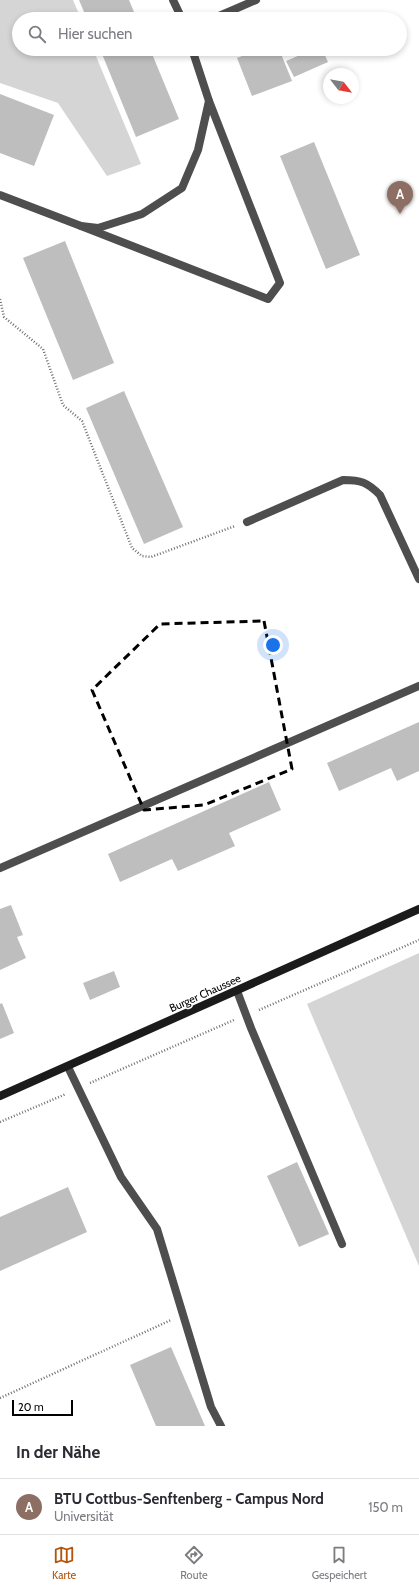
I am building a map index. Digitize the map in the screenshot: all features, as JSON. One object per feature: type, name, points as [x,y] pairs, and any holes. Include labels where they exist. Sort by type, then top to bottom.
[{"type":"main road","name":"Burger Chaussee","points":[[0,1096],[68,1067],[419,909]]},
{"type":"lane","points":[[173,0],[179,12]]},
{"type":"lane","points":[[228,12],[256,0]]},
{"type":"lane","points":[[0,195],[268,299],[280,283],[209,101],[194,56]]},
{"type":"lane","points":[[81,226],[98,228],[142,214],[182,188],[198,150],[209,101]]},
{"type":"lane","points":[[247,522],[343,480],[358,480],[371,485],[380,495],[419,579]]},
{"type":"lane","points":[[0,868],[419,686]]},
{"type":"lane","points":[[238,991],[342,1244]]},
{"type":"lane","points":[[68,1067],[121,1176],[157,1229],[211,1407],[221,1426]]},
{"type":"path","points":[[0,299],[4,316],[43,348],[63,405],[82,421],[132,548],[142,556],[150,557],[247,522]]},
{"type":"path","points":[[0,1122],[419,940]]},
{"type":"path","points":[[0,1398],[182,1314]]},
{"type":"highlighted area","points":[[264,621],[292,769],[204,805],[144,810],[92,690],[160,624]]},
{"type":"shaded area","points":[[0,0],[73,0],[78,12],[12,12],[12,56],[96,56],[141,164],[107,176],[58,103],[0,83]]},
{"type":"shaded area","points":[[419,953],[419,1266],[307,1004]]},
{"type":"building","points":[[79,0],[129,0],[134,12],[84,12]]},
{"type":"building","points":[[103,56],[153,56],[179,119],[136,137]]},
{"type":"building","points":[[242,56],[282,56],[292,81],[252,96],[237,58]]},
{"type":"building","points":[[298,56],[325,56],[328,62],[294,77],[286,61]]},
{"type":"building","points":[[0,94],[54,115],[34,166],[0,153]]},
{"type":"building","points":[[314,142],[360,255],[326,269],[280,156]]},
{"type":"building","points":[[65,241],[114,363],[73,380],[23,258]]},
{"type":"building","points":[[124,391],[183,527],[144,544],[86,408]]},
{"type":"building","points":[[419,722],[419,771],[397,781],[391,768],[339,791],[327,763]]},
{"type":"building","points":[[269,782],[281,810],[229,833],[235,846],[178,871],[172,859],[120,882],[108,854]]},
{"type":"building","points":[[11,905],[23,935],[17,937],[26,958],[0,970],[0,909]]},
{"type":"building","points":[[114,971],[120,987],[90,1000],[83,983]]},
{"type":"building","points":[[2,1003],[14,1033],[0,1039],[0,1004]]},
{"type":"building","points":[[297,1162],[329,1234],[299,1247],[267,1176]]},
{"type":"building","points":[[68,1187],[87,1232],[0,1271],[0,1217]]},
{"type":"building","points":[[171,1347],[205,1426],[156,1426],[130,1365]]},
{"type":"place","name":"BTU Cottbus-Senftenberg - Campus Nord","points":[[400,214]]}]
